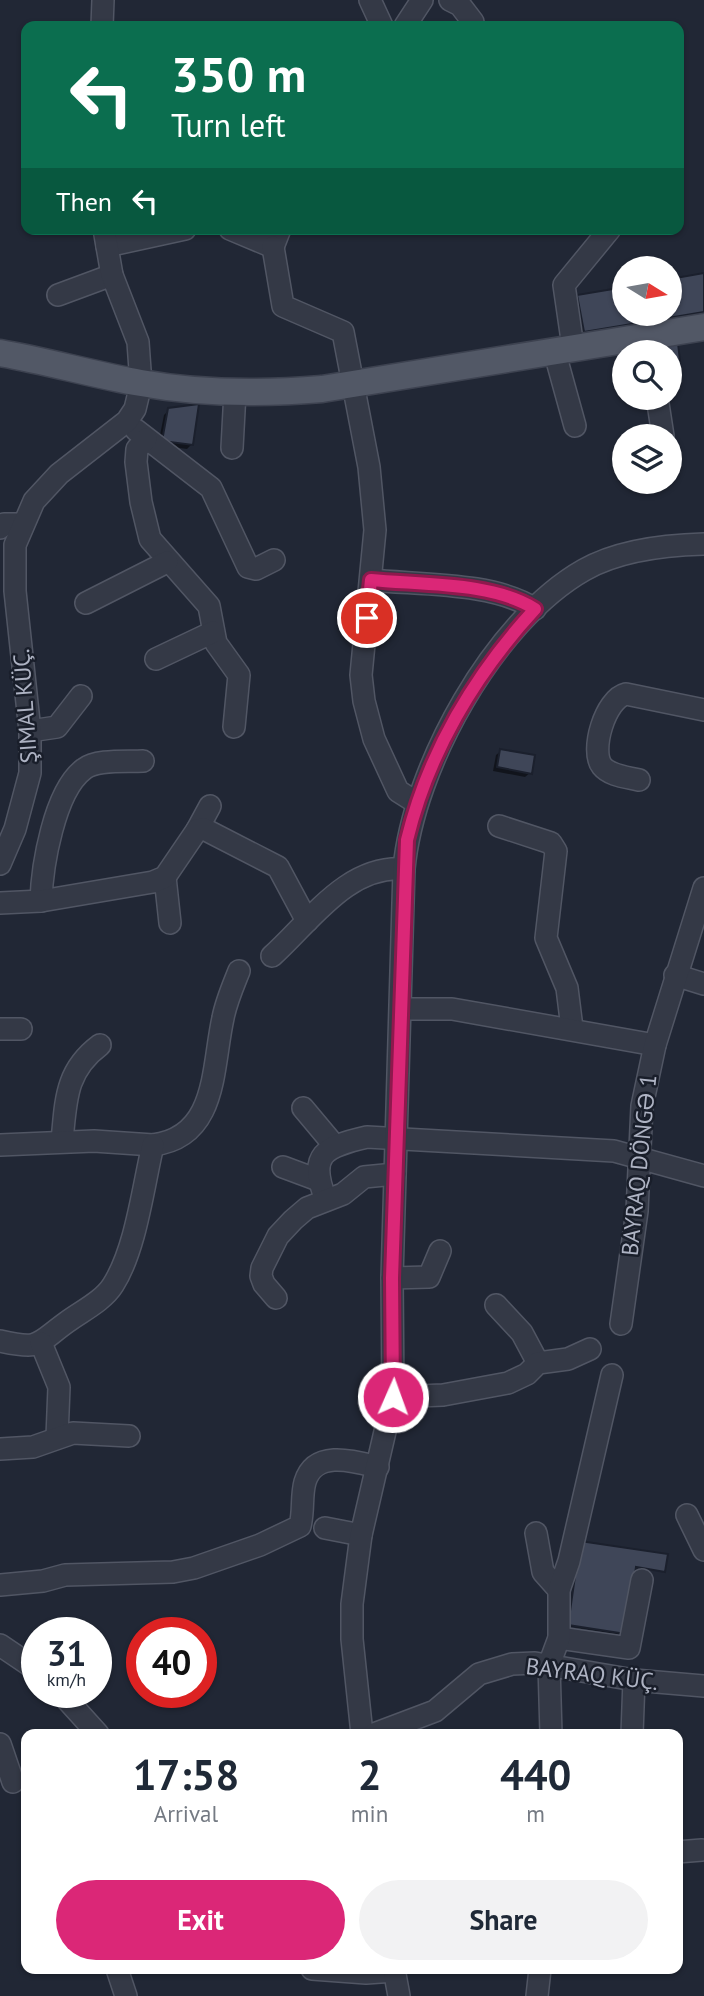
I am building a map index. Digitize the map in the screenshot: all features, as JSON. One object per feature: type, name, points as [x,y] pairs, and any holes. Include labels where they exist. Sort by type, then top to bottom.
[{"type":"main road","points":[[655,340],[704,327]]},
{"type":"main road","points":[[0,353],[141,384],[235,392],[294,391],[354,384],[564,348],[612,345]]},
{"type":"street","points":[[102,21],[103,0]]},
{"type":"street","points":[[370,0],[380,21]]},
{"type":"street","points":[[408,21],[422,0]]},
{"type":"street","points":[[450,0],[460,5],[473,21]]},
{"type":"street","points":[[132,235],[106,238],[112,275],[138,342],[141,384],[135,408],[127,421],[146,439],[211,488],[247,567],[256,569],[274,560]]},
{"type":"street","points":[[575,426],[564,348],[564,285],[605,235]]},
{"type":"street","points":[[277,238],[284,306],[343,332],[369,467],[375,530],[360,675],[363,701],[374,739],[398,791],[416,803]]},
{"type":"street","points":[[58,295],[112,275]]},
{"type":"street","points":[[232,448],[235,392]]},
{"type":"street","name":"ŞIMAL KÜÇ.","points":[[0,863],[23,804],[30,773],[30,731],[7,524],[34,501],[59,474],[127,421]]},
{"type":"street","points":[[146,439],[137,449],[136,462],[141,502],[150,539],[167,562],[209,606],[213,632],[223,655],[239,675],[234,727]]},
{"type":"street","points":[[361,1729],[352,1639],[355,1569],[393,1397],[392,1278],[404,869],[416,803],[464,703],[497,653],[535,609],[586,569],[613,558],[645,549],[704,544]]},
{"type":"street","points":[[86,603],[125,587],[167,562]]},
{"type":"street","points":[[371,580],[497,593],[518,598],[535,609]]},
{"type":"street","points":[[156,659],[213,632]]},
{"type":"street","points":[[639,780],[612,774],[603,768],[598,758],[604,717],[610,703],[617,696],[626,694],[704,710]]},
{"type":"street","points":[[30,731],[57,727],[81,696]]},
{"type":"street","points":[[41,901],[49,841],[67,790],[76,777],[91,765],[143,761]]},
{"type":"street","points":[[0,903],[41,901],[153,883],[165,877],[197,830],[209,806]]},
{"type":"street","points":[[499,826],[551,843],[556,851],[546,938],[567,988],[572,1008],[572,1028]]},
{"type":"street","points":[[197,830],[216,833],[278,867],[307,921]]},
{"type":"street","points":[[272,956],[358,877],[386,868],[404,869]]},
{"type":"street","points":[[165,877],[170,923]]},
{"type":"street","name":"BAYRAQ DÖNGƏ 1","points":[[621,1324],[637,1212],[642,1106],[655,1045],[704,888]]},
{"type":"street","points":[[0,1145],[62,1142],[153,1145],[163,1144],[187,1131],[202,1116],[210,1096],[223,1016],[239,971]]},
{"type":"street","points":[[675,975],[704,984]]},
{"type":"street","points":[[401,1009],[452,1009],[572,1028],[655,1045]]},
{"type":"street","points":[[62,1142],[71,1082],[82,1058],[100,1045]]},
{"type":"street","points":[[303,1108],[334,1145]]},
{"type":"street","points":[[326,1200],[318,1180],[324,1154],[334,1145],[367,1137],[495,1147],[614,1151],[704,1176]]},
{"type":"street","points":[[0,1341],[21,1347],[41,1343],[104,1295],[113,1284],[128,1250],[153,1145]]},
{"type":"street","points":[[283,1167],[318,1180]]},
{"type":"street","points":[[276,1298],[261,1276],[267,1255],[293,1220],[307,1208],[343,1194],[364,1177],[395,1174]]},
{"type":"street","points":[[392,1278],[429,1277],[440,1251]]},
{"type":"street","points":[[496,1305],[522,1333],[538,1363]]},
{"type":"street","points":[[41,1343],[60,1387],[57,1437]]},
{"type":"street","points":[[393,1397],[443,1395],[508,1383],[527,1374],[538,1363],[568,1359],[590,1349]]},
{"type":"street","points":[[551,1729],[549,1665],[559,1638],[559,1590],[569,1561],[612,1375]]},
{"type":"street","points":[[0,1449],[33,1447],[57,1437],[87,1432],[129,1436]]},
{"type":"street","points":[[0,1585],[22,1585],[88,1573],[173,1572],[227,1558],[300,1525],[305,1480],[321,1463],[334,1459],[378,1467]]},
{"type":"street","points":[[687,1515],[704,1550]]},
{"type":"street","points":[[325,1528],[361,1535]]},
{"type":"street","points":[[536,1533],[543,1572],[559,1590]]},
{"type":"street","points":[[559,1638],[629,1647],[642,1580]]},
{"type":"street","points":[[0,1645],[21,1659]]},
{"type":"street","name":"BAYRAQ KÜÇ.","points":[[387,1729],[435,1711],[480,1674],[512,1664],[549,1665],[634,1680],[704,1686]]},
{"type":"street","points":[[632,1729],[634,1680]]},
{"type":"street","points":[[74,1708],[93,1729]]},
{"type":"street","points":[[0,1744],[13,1783]]},
{"type":"street","points":[[683,1852],[702,1850]]},
{"type":"street","points":[[119,1974],[126,1996]]},
{"type":"street","points":[[395,1974],[399,1996]]},
{"type":"street","points":[[537,1996],[539,1974]]},
{"type":"building","points":[[704,273],[704,312],[682,316],[682,277]]},
{"type":"building","points":[[612,289],[612,326],[620,326],[584,332],[577,295]]},
{"type":"building","points":[[199,404],[193,445],[162,441],[168,408]]},
{"type":"building","points":[[500,749],[535,755],[532,774],[497,767]]},
{"type":"building","points":[[580,1541],[668,1554],[665,1572],[636,1567],[626,1634],[568,1625]]},
{"type":"route","points":[[367,618],[371,580],[497,593],[518,598],[535,609],[497,653],[464,703],[416,803],[407,840],[392,1278],[393,1397]]}]
